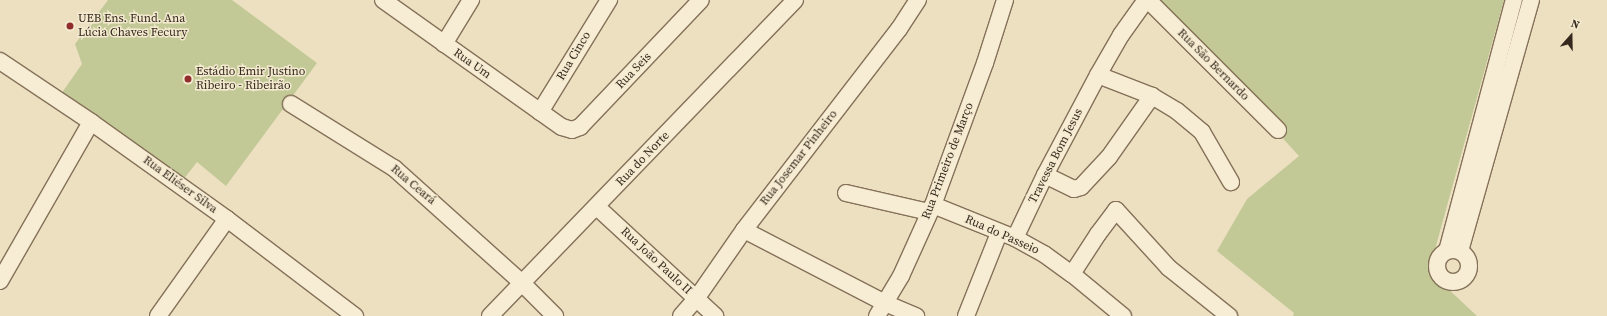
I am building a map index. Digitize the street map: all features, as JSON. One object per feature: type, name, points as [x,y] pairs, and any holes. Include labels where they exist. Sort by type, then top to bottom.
[{"type":"street","name":"Rua Um","points":[[383,0],[562,128]]},
{"type":"street","points":[[444,44],[471,0]]},
{"type":"street","name":"Rua Cinco","points":[[540,112],[609,0]]},
{"type":"street","name":"Rua Seis","points":[[562,128],[572,130],[580,128],[701,0]]},
{"type":"street","name":"Rua do Norte","points":[[490,316],[795,0]]},
{"type":"street","name":"Rua Josemar Pinheiro","points":[[681,316],[696,299],[744,230],[899,29],[918,0]]},
{"type":"street","name":"Rua Primeiro de Março","points":[[881,309],[901,276],[931,208],[985,63],[1005,0]]},
{"type":"street","name":"Travessa Bom Jesus","points":[[1015,238],[1045,175],[1098,75],[1121,35],[1147,0]]},
{"type":"street","name":"Rua São Bernardo","points":[[1147,0],[1278,130]]},
{"type":"street","points":[[1514,0],[1454,251],[1531,0]]},
{"type":"street","name":"Rua Eliéser Silva","points":[[0,61],[91,122],[227,220],[354,316]]},
{"type":"street","points":[[1098,75],[1152,96],[1177,111],[1202,132],[1231,182]]},
{"type":"street","points":[[1045,175],[1074,189],[1081,187],[1108,157],[1152,96]]},
{"type":"street","name":"Rua Ceará","points":[[291,104],[394,168],[522,283],[555,316]]},
{"type":"street","points":[[0,281],[91,122]]},
{"type":"street","name":"Rua do Passeio","points":[[846,193],[931,208],[1015,238],[1044,254],[1072,274],[1123,316]]},
{"type":"street","name":"Rua João Paulo II","points":[[596,207],[715,316]]},
{"type":"street","points":[[1072,274],[1098,234],[1116,210],[1169,268],[1229,316]]},
{"type":"street","points":[[158,316],[227,220]]},
{"type":"street","points":[[744,230],[881,309],[916,316]]},
{"type":"street","points":[[966,316],[999,233]]},
{"type":"green space","name":"Estádio Emir Justino Ribeiro - Ribeirão","points":[[108,0],[232,0],[317,63],[226,186],[197,162],[183,180],[61,94],[82,64],[75,44]]},
{"type":"green space","points":[[1155,0],[1504,0],[1429,271],[1477,316],[1293,316],[1294,313],[1217,251],[1247,199],[1299,156]]},
{"type":"place","name":"UEB Ens. Fund. Ana Lúcia Chaves Fecury","points":[[70,26]]},
{"type":"place","name":"Estádio Emir Justino Ribeiro - Ribeirão","points":[[188,79]]}]
